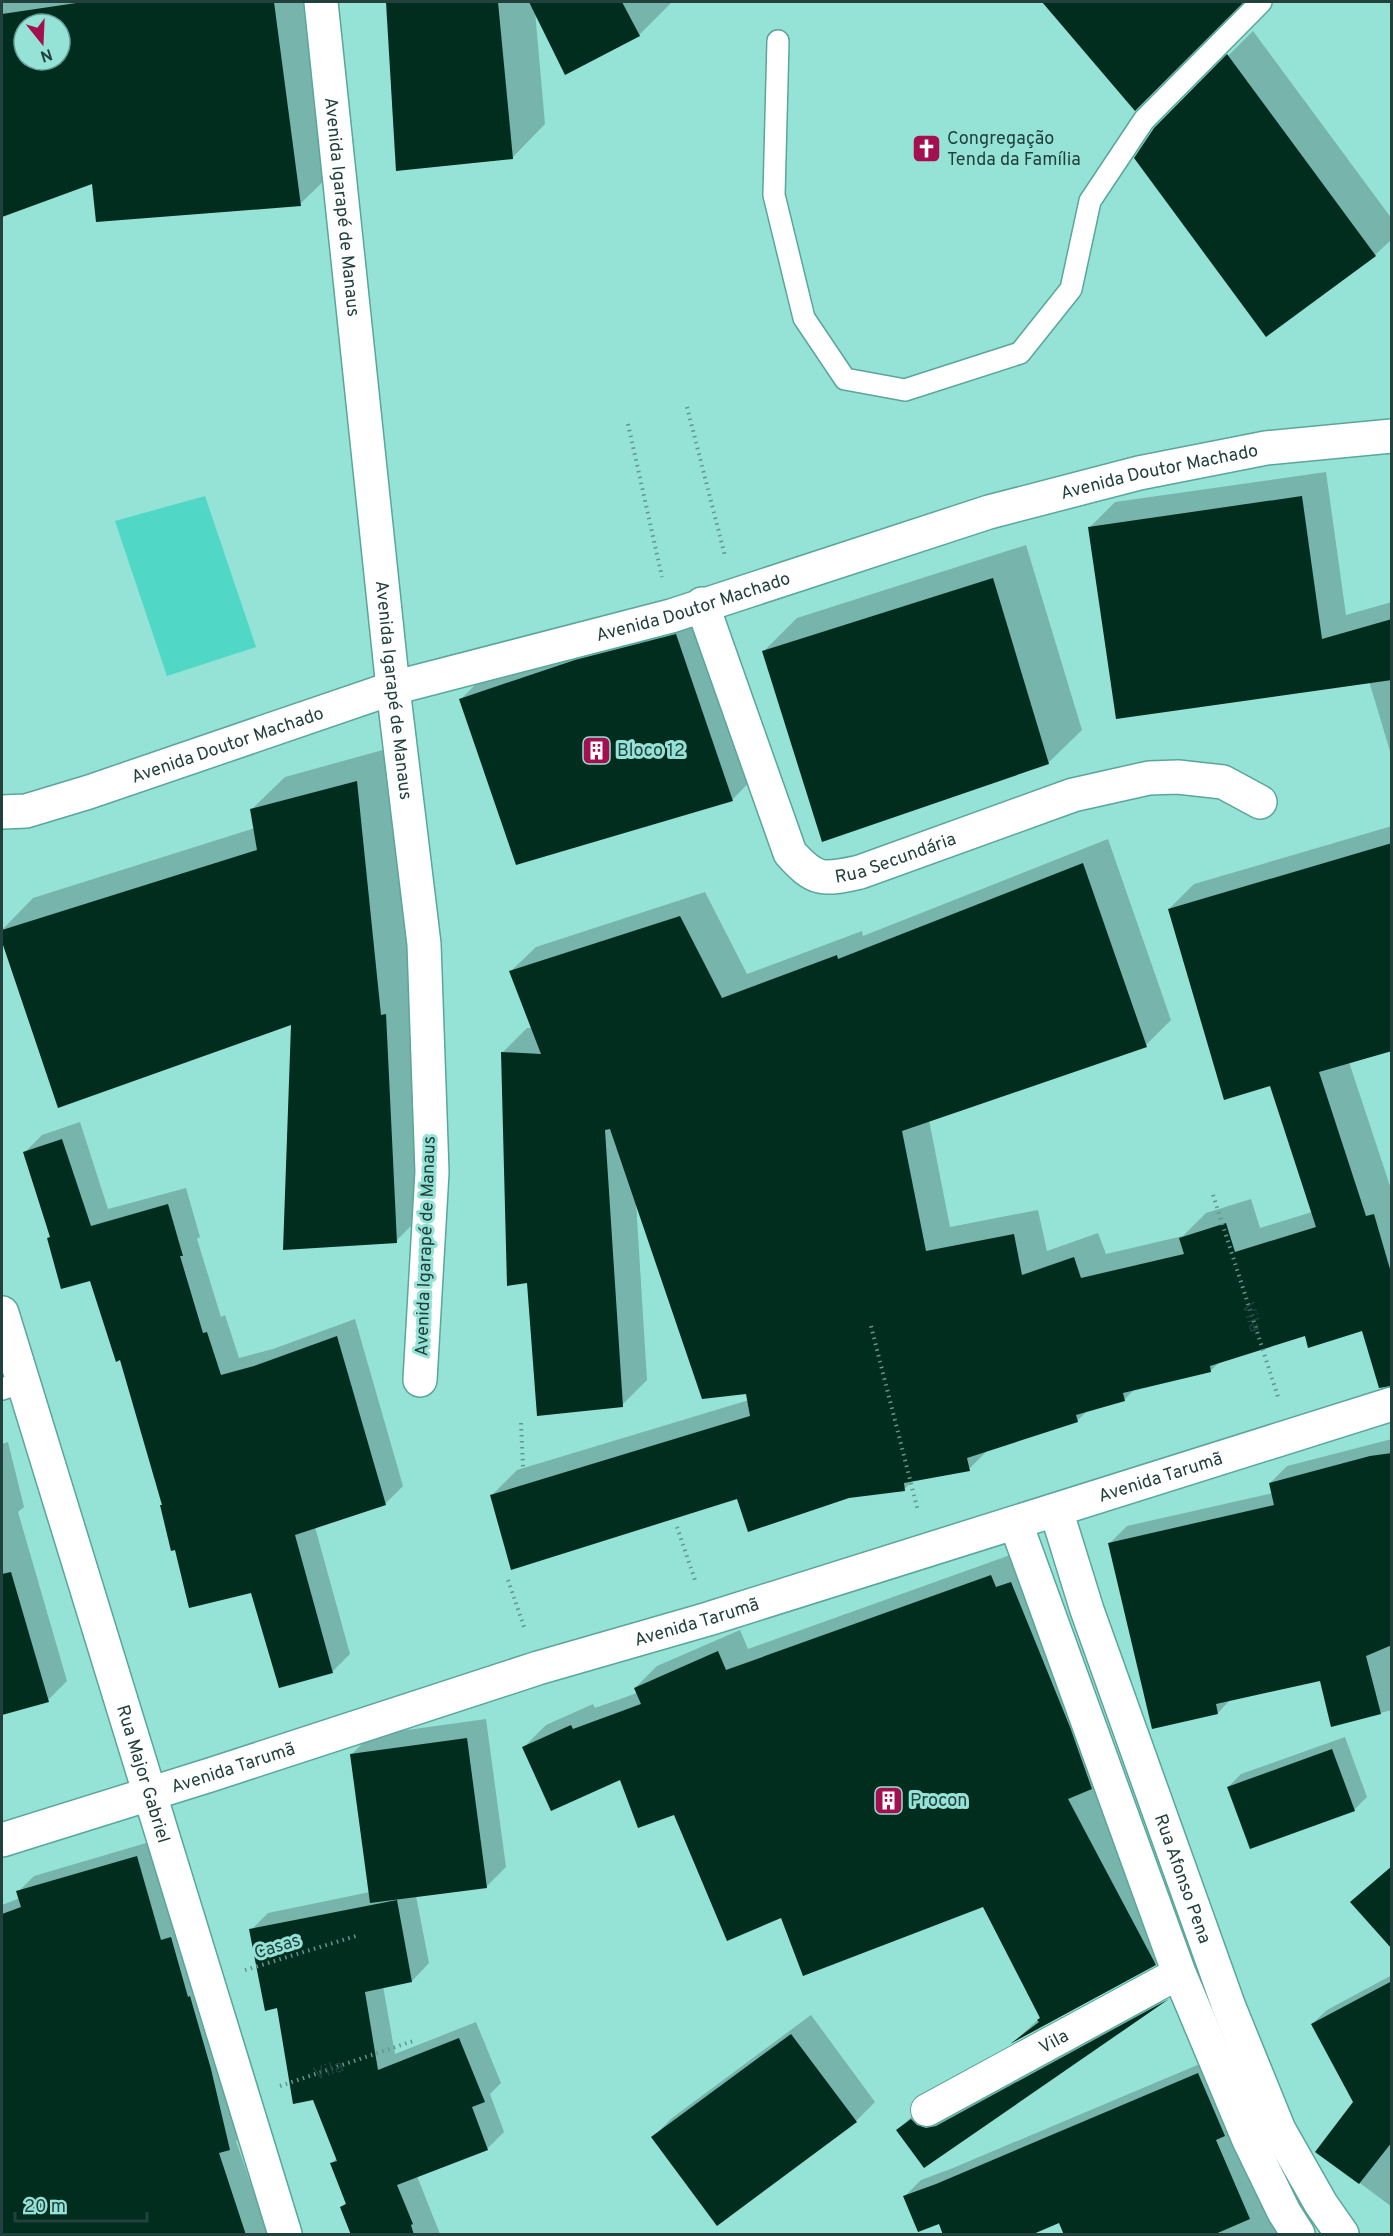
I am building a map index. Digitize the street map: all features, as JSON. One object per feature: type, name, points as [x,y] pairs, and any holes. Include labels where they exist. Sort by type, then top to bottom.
[{"type":"street","name":"Avenida Igarapé de Manaus","points":[[321,2],[393,688],[424,944],[432,1172],[420,1380]]},
{"type":"street","name":"Avenida Doutor Machado","points":[[2,812],[26,811],[89,792],[393,688],[671,616],[989,512],[1139,473],[1266,448],[1392,436]]},
{"type":"street","name":"Rua Secundária","points":[[702,604],[790,853],[806,871],[821,877],[838,877],[860,872],[1073,795],[1149,778],[1178,777],[1223,782],[1260,802]]},
{"type":"street","name":"Rua Major Gabriel","points":[[2,1313],[12,1386],[149,1793],[285,2235]]},
{"type":"street","name":"Avenida Tarumã","points":[[2,1840],[538,1668],[708,1619],[1016,1524],[1392,1404]]},
{"type":"street","name":"Rua Afonso Pena","points":[[1056,1510],[1156,1806],[1229,2007],[1284,2212],[1298,2235]]},
{"type":"street","name":"Rua Afonso Pena","points":[[1016,1524],[1179,1973],[1264,2135],[1321,2204],[1342,2235]]},
{"type":"street","name":"Vila","points":[[927,2110],[1179,1973]]},
{"type":"lane","points":[[778,41],[774,195],[804,318],[845,379],[905,390],[1020,353],[1071,289],[1090,201],[1144,120],[1261,2]]},
{"type":"path","points":[[687,407],[735,595]]},
{"type":"path","points":[[628,424],[671,616]]},
{"type":"path","name":"Vila","points":[[1213,1195],[1291,1437]]},
{"type":"path","points":[[871,1326],[928,1550]]},
{"type":"path","points":[[521,1423],[523,1467]]},
{"type":"path","points":[[677,1527],[708,1619]]},
{"type":"path","points":[[508,1580],[538,1668]]},
{"type":"path","name":"Casas","points":[[207,1981],[356,1936]]},
{"type":"path","name":"Vila","points":[[243,2099],[413,2041]]},
{"type":"green space","points":[[205,496],[256,647],[167,676],[115,521]]},
{"type":"building","points":[[83,2],[274,2],[301,206],[96,222],[92,184],[2,217],[2,14],[12,13],[12,72],[72,72],[72,12],[16,12]]},
{"type":"building","points":[[386,2],[498,2],[513,159],[396,171]]},
{"type":"building","points":[[529,2],[622,2],[640,36],[565,75]]},
{"type":"building","points":[[1042,2],[1244,2],[1135,111]]},
{"type":"building","points":[[1227,54],[1376,256],[1266,337],[1134,158],[1154,128]]},
{"type":"building","points":[[1302,496],[1322,639],[1392,619],[1392,680],[1116,719],[1088,527]]},
{"type":"building","points":[[993,578],[1049,764],[822,842],[762,651]]},
{"type":"building","name":"Bloco 12","points":[[676,634],[733,801],[516,865],[459,699],[575,660]]},
{"type":"building","points":[[357,781],[381,1015],[386,1014],[397,1243],[283,1250],[291,1025],[58,1108],[2,942],[2,930],[257,850],[250,809]]},
{"type":"building","points":[[1392,843],[1392,1051],[1319,1072],[1366,1216],[1374,1214],[1392,1276],[1392,1386],[1379,1388],[1362,1331],[1308,1348],[1305,1336],[1210,1366],[1211,1372],[1123,1393],[1125,1401],[1076,1415],[1078,1422],[967,1458],[970,1471],[904,1483],[905,1491],[849,1498],[748,1532],[737,1499],[511,1570],[490,1495],[750,1416],[746,1394],[702,1399],[610,1129],[605,1130],[623,1407],[537,1416],[527,1283],[507,1286],[501,1052],[541,1054],[509,971],[680,916],[722,998],[837,955],[838,959],[1083,863],[1147,1047],[902,1131],[926,1251],[1014,1234],[1022,1275],[1074,1257],[1081,1278],[1184,1254],[1179,1238],[1226,1223],[1235,1252],[1316,1227],[1270,1086],[1224,1100],[1168,909]]},
{"type":"building","points":[[62,1139],[91,1226],[168,1204],[183,1256],[180,1256],[203,1333],[207,1332],[221,1375],[254,1366],[337,1336],[386,1505],[295,1535],[333,1673],[279,1688],[251,1593],[189,1608],[175,1550],[171,1551],[160,1505],[162,1505],[120,1360],[116,1362],[90,1281],[61,1289],[47,1238],[50,1237],[23,1152]]},
{"type":"building","points":[[1392,1453],[1392,1645],[1366,1656],[1381,1714],[1331,1727],[1320,1681],[1216,1704],[1218,1714],[1152,1729],[1108,1543],[1274,1505],[1269,1483],[1370,1456]]},
{"type":"building","points":[[11,1572],[49,1702],[2,1715],[2,1574]]},
{"type":"building","points":[[991,1575],[996,1587],[1011,1582],[1070,1727],[1092,1789],[1068,1799],[1156,1965],[1010,2044],[1039,2022],[1037,2020],[1040,2018],[983,1907],[803,1976],[781,1918],[727,1941],[674,1815],[638,1828],[620,1780],[551,1811],[522,1747],[571,1725],[573,1729],[641,1704],[634,1688],[718,1651],[726,1670]]},
{"type":"building","points":[[467,1738],[487,1888],[370,1903],[350,1754]]},
{"type":"building","points":[[1332,1749],[1355,1811],[1250,1849],[1227,1787]]},
{"type":"building","points":[[137,1856],[161,1940],[171,1937],[211,2069],[230,2150],[219,2153],[246,2235],[2,2235],[2,1914],[21,1907],[16,1891]]},
{"type":"building","points":[[1392,1866],[1392,1949],[1350,1902]]},
{"type":"building","points":[[397,1900],[412,1982],[365,1992],[378,2070],[459,2038],[485,2102],[472,2107],[488,2150],[397,2185],[413,2224],[411,2225],[414,2235],[351,2235],[340,2207],[346,2204],[330,2163],[337,2161],[313,2100],[293,2104],[277,2008],[265,2011],[249,1929]]},
{"type":"building","points":[[1392,1981],[1392,2142],[1359,2184],[1315,2152],[1353,2102],[1311,2024]]},
{"type":"building","points":[[1169,1999],[924,2168],[896,2130],[911,2119],[917,2125],[926,2128],[936,2126]]},
{"type":"building","points":[[791,2034],[857,2122],[717,2226],[651,2137]]},
{"type":"building","points":[[1198,2073],[1225,2136],[1216,2140],[1250,2219],[1213,2235],[1064,2235],[1059,2223],[1031,2235],[943,2235],[939,2224],[918,2232],[903,2196]]},
{"type":"place","name":"Congregação Tenda da Família","points":[[926,148]]},
{"type":"place","name":"Bloco 12","points":[[596,750]]},
{"type":"place","name":"Procon","points":[[889,1800]]}]
